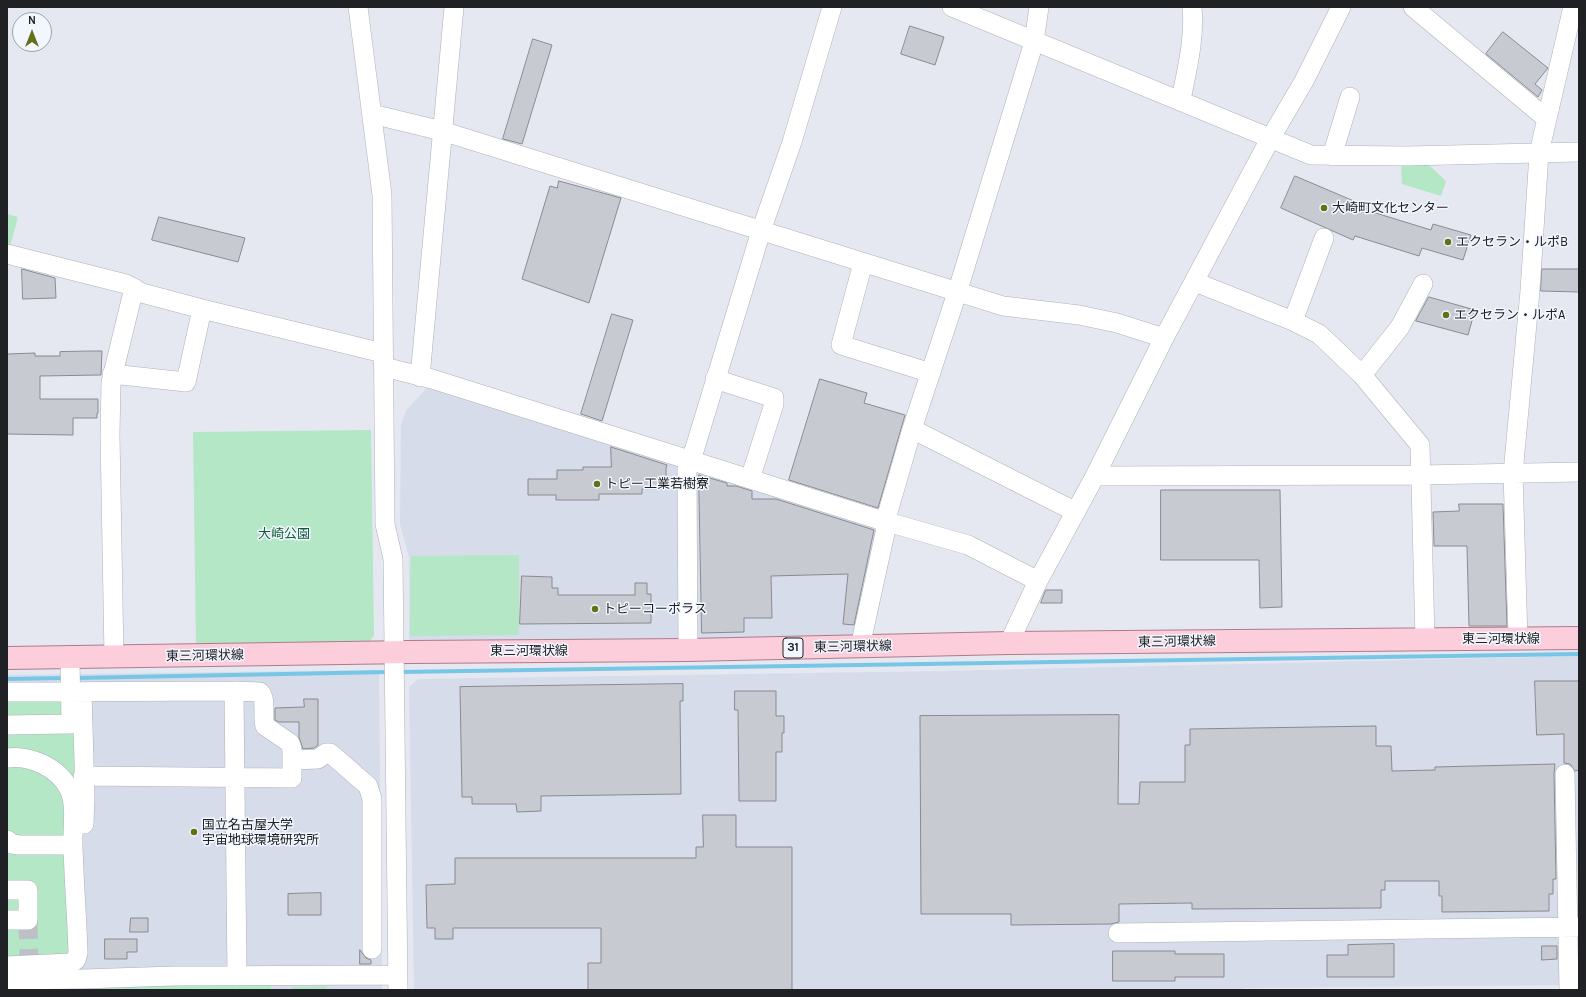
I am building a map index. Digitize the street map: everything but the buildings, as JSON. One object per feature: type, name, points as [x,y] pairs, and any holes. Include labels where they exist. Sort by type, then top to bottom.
[{"type":"main road","name":"東三河環状線","points":[[7,658],[72,680],[114,657],[394,652],[688,650],[1009,643],[1579,638]]},
{"type":"street","points":[[7,980],[89,984],[174,983],[237,976],[398,982],[393,559],[385,524],[382,195],[358,7]]},
{"type":"street","points":[[420,376],[454,7]]},
{"type":"street","points":[[688,650],[687,470],[761,231],[792,142],[832,7]]},
{"type":"street","points":[[952,7],[1034,42],[1181,100],[1270,139],[1311,155],[1407,156],[1579,152]]},
{"type":"street","points":[[860,647],[887,522],[912,429],[957,293],[1034,42],[1039,7]]},
{"type":"street","points":[[1181,100],[1193,37],[1194,23],[1192,7]]},
{"type":"street","points":[[1009,643],[1038,581],[1095,476],[1164,338],[1270,139],[1304,81],[1341,7]]},
{"type":"street","points":[[1413,7],[1547,119]]},
{"type":"street","points":[[1518,639],[1513,472],[1530,291],[1539,153],[1573,7]]},
{"type":"street","points":[[1332,156],[1350,97]]},
{"type":"street","points":[[372,114],[442,131],[1002,306],[1079,315],[1117,322],[1164,338]]},
{"type":"street","points":[[1293,321],[1324,238]]},
{"type":"street","points":[[7,254],[126,284],[142,293],[383,360],[420,376],[887,522],[968,545],[1038,581]]},
{"type":"street","points":[[863,263],[841,345],[931,373]]},
{"type":"street","points":[[1195,282],[1293,321],[1319,334],[1362,375],[1420,445],[1425,639]]},
{"type":"street","points":[[1362,375],[1400,327],[1423,284]]},
{"type":"street","points":[[114,657],[110,435],[112,374],[134,288]]},
{"type":"street","points":[[112,374],[186,382],[202,309]]},
{"type":"street","points":[[715,379],[774,398],[774,404],[750,479]]},
{"type":"street","points":[[912,429],[1076,512]]},
{"type":"street","points":[[1095,476],[1421,475],[1513,472],[1579,472]]},
{"type":"street","points":[[7,725],[71,724],[72,680]]},
{"type":"street","points":[[72,680],[84,776],[85,798],[83,854],[87,903],[89,984]]},
{"type":"street","points":[[7,692],[72,680],[260,692],[262,694],[263,720],[265,726],[290,744],[292,760],[292,778],[84,776]]},
{"type":"street","points":[[234,691],[237,976]]},
{"type":"street","points":[[292,760],[318,759],[326,753],[330,753],[368,786],[371,792],[372,949]]},
{"type":"street","points":[[7,758],[15,757],[34,760],[50,768],[69,789],[73,805],[73,846],[78,953],[76,960],[70,963],[7,966]]},
{"type":"street","points":[[1565,774],[1574,927],[1570,990]]},
{"type":"street","points":[[7,840],[12,844],[19,846],[73,846]]},
{"type":"street","points":[[7,890],[28,890],[28,920],[7,920]]},
{"type":"street","points":[[1118,933],[1574,927]]},
{"type":"shaded area","points":[[430,384],[678,466],[680,635],[677,641],[409,644],[409,557],[400,524],[401,425],[406,411]]},
{"type":"shaded area","points":[[695,467],[878,524],[854,639],[696,641]]},
{"type":"shaded area","points":[[1579,656],[1579,985],[1244,988],[1243,990],[414,990],[409,687],[418,679],[944,671]]},
{"type":"shaded area","name":"国立名古屋大学 宇宙地球環境研究所","points":[[376,670],[379,674],[382,990],[7,990],[7,675]]},
{"type":"green space","points":[[1401,164],[1428,164],[1446,181],[1441,196],[1402,184]]},
{"type":"green space","points":[[7,214],[18,217],[10,246],[7,245]]},
{"type":"green space","name":"大崎公園","points":[[371,430],[374,636],[367,644],[196,645],[193,432]]},
{"type":"green space","points":[[519,555],[519,635],[410,636],[411,556]]},
{"type":"green space","points":[[7,694],[77,695],[83,911],[83,974],[7,974]]},
{"type":"green space","points":[[271,984],[271,990],[96,990],[96,987]]},
{"type":"green space","points":[[327,986],[327,990],[292,990],[292,987]]},
{"type":"waterway","points":[[400,672],[1579,654]]},
{"type":"waterway","points":[[76,678],[389,672]]},
{"type":"waterway","points":[[7,679],[65,678]]},
{"type":"tunnel","points":[[28,920],[29,966]]},
{"type":"place","name":"大崎町文化センター","points":[[1324,208]]},
{"type":"place","name":"エクセラン・ルポB","points":[[1448,242]]},
{"type":"place","name":"エクセラン・ルポA","points":[[1446,315]]},
{"type":"place","name":"トピー工業若樹寮","points":[[597,484]]},
{"type":"place","name":"トピーコーポラス","points":[[595,609]]},
{"type":"place","name":"国立名古屋大学 宇宙地球環境研究所","points":[[194,832]]}]
